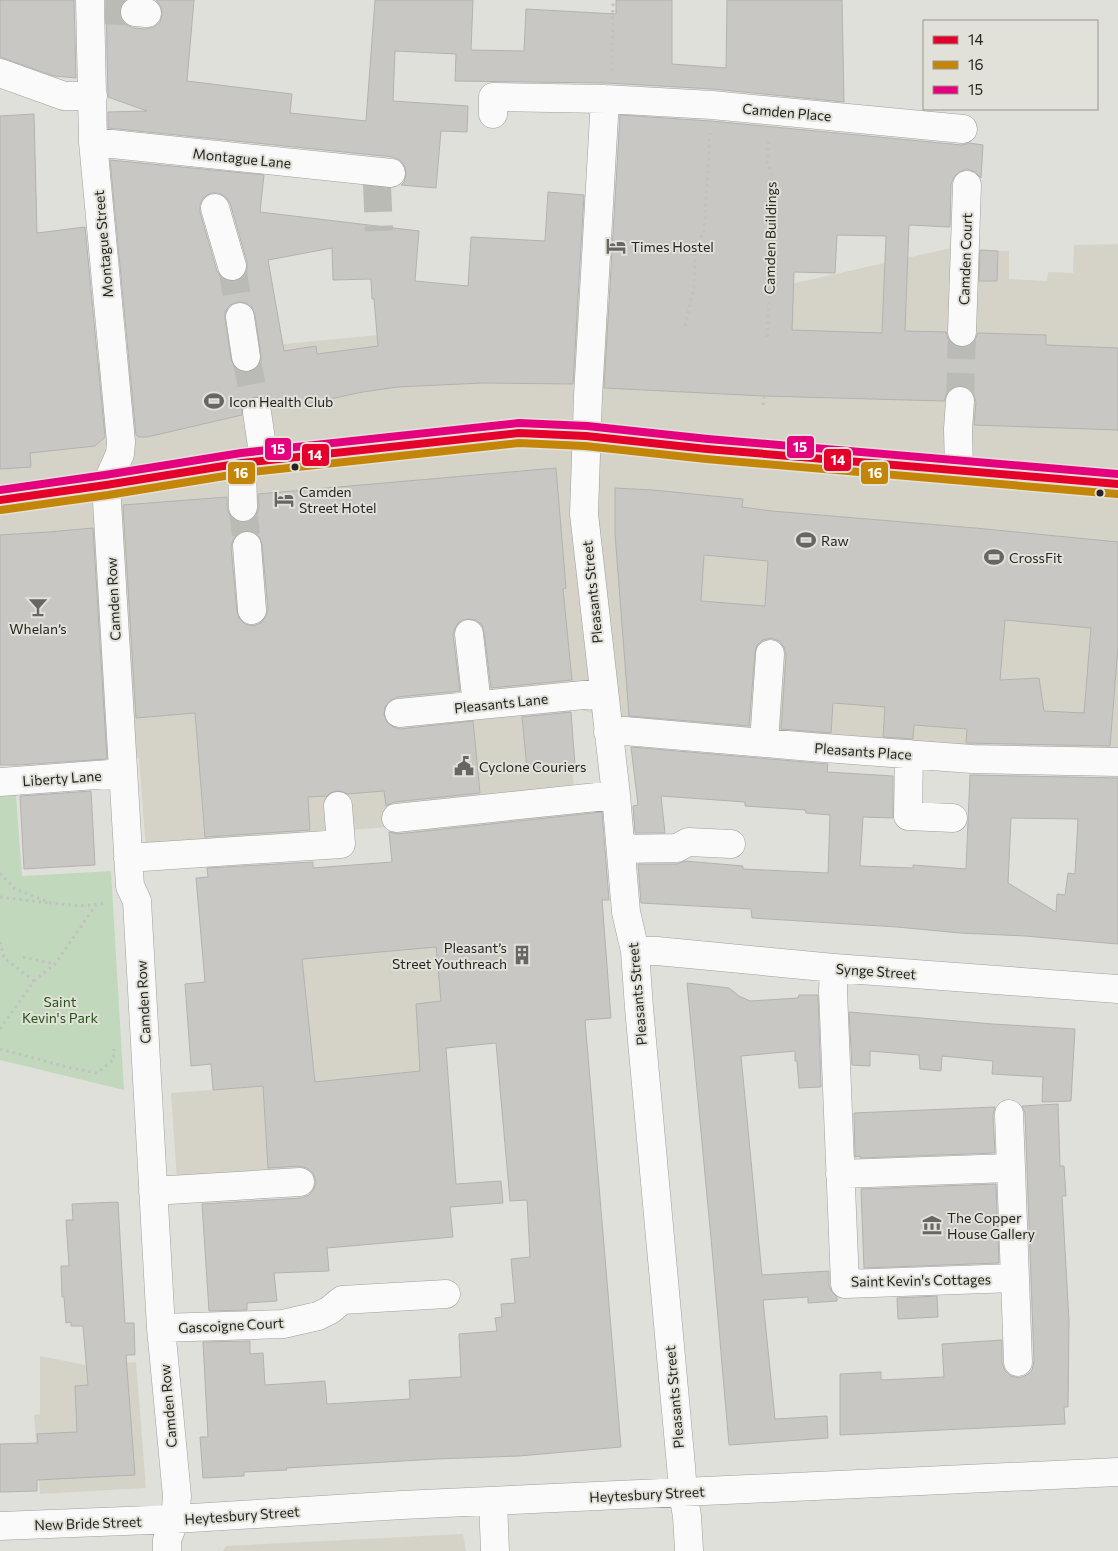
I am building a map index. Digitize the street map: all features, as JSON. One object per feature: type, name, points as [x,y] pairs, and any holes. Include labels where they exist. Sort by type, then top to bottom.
[{"type":"street","name":"Montague Street","points":[[95,7],[93,142],[121,442],[120,454],[106,485]]},
{"type":"street","points":[[0,73],[64,96],[93,96]]},
{"type":"street","name":"Camden Place","points":[[492,114],[493,97],[608,99],[712,105],[962,129]]},
{"type":"street","points":[[586,436],[608,99]]},
{"type":"street","name":"Montague Lane","points":[[93,142],[382,176]]},
{"type":"street","name":"Camden Court","points":[[962,332],[967,185]]},
{"type":"street","points":[[215,208],[232,266]]},
{"type":"street","points":[[240,316],[246,357]]},
{"type":"street","points":[[960,402],[958,429],[960,470]]},
{"type":"street","points":[[243,507],[253,462],[257,412]]},
{"type":"street","points":[[0,500],[253,462],[519,433],[586,436],[707,449],[1118,484]]},
{"type":"street","name":"Pleasants Street","points":[[586,436],[584,514],[616,795],[626,912],[635,951],[683,1493],[688,1516],[689,1550]]},
{"type":"street","name":"Camden Row","points":[[106,485],[130,886],[137,901],[140,1125],[153,1191],[161,1328],[176,1487],[175,1520],[167,1540],[167,1551]]},
{"type":"street","points":[[247,546],[252,610]]},
{"type":"street","points":[[469,634],[477,705]]},
{"type":"street","points":[[764,742],[770,654]]},
{"type":"street","name":"Pleasants Lane","points":[[399,713],[604,693]]},
{"type":"street","name":"Pleasants Place","points":[[608,732],[625,731],[972,759],[1118,762]]},
{"type":"street","points":[[909,754],[908,816],[953,818]]},
{"type":"street","name":"Liberty Lane","points":[[0,782],[123,773]]},
{"type":"street","points":[[396,818],[616,795]]},
{"type":"street","points":[[128,858],[341,844],[338,806]]},
{"type":"street","points":[[621,849],[677,848],[688,842],[731,844]]},
{"type":"street","name":"Synge Street","points":[[635,951],[656,951],[834,968],[1118,989]]},
{"type":"street","name":"Saint Kevin's Cottages","points":[[834,968],[833,991],[845,1284],[1015,1284]]},
{"type":"street","points":[[1009,1114],[1018,1362]]},
{"type":"street","points":[[840,1174],[1010,1168]]},
{"type":"street","points":[[153,1191],[300,1182]]},
{"type":"street","name":"Gascoigne Court","points":[[161,1328],[283,1324],[318,1316],[330,1310],[342,1300],[446,1294]]},
{"type":"street","name":"Heytesbury Street","points":[[175,1520],[402,1505],[1118,1472]]},
{"type":"street","points":[[493,1501],[495,1551]]},
{"type":"street","name":"New Bride Street","points":[[0,1526],[175,1520]]},
{"type":"path","points":[[608,99],[613,0]]},
{"type":"path","points":[[685,326],[694,288],[695,247],[704,232],[712,105]]},
{"type":"path","name":"Camden Buildings","points":[[767,337],[770,285],[767,278],[772,175],[767,163],[770,110]]},
{"type":"path","points":[[763,405],[764,396]]},
{"type":"path","points":[[0,874],[15,889],[51,903]]},
{"type":"path","points":[[0,897],[80,906],[113,902]]},
{"type":"path","points":[[107,903],[108,912]]},
{"type":"path","points":[[0,1029],[34,981],[55,964],[96,905]]},
{"type":"path","points":[[0,942],[4,958],[34,981]]},
{"type":"path","points":[[23,957],[55,964]]},
{"type":"path","points":[[0,1049],[96,1073],[113,1060],[114,1045]]},
{"type":"shaded area","points":[[969,244],[977,250],[1009,251],[1009,279],[1047,281],[1048,272],[1073,273],[1074,245],[1118,244],[1118,755],[629,723],[570,707],[575,765],[572,765],[574,789],[599,809],[602,894],[611,1018],[444,1033],[456,1181],[267,1196],[267,1198],[183,1203],[182,1181],[177,1181],[171,1093],[315,1082],[302,959],[398,912],[388,827],[146,850],[139,758],[0,765],[0,372],[602,313],[653,315]]},
{"type":"shaded area","points":[[40,1356],[86,1365],[136,1362],[146,1488],[40,1494],[34,1415],[40,1414]]},
{"type":"shaded area","points":[[463,1534],[466,1551],[223,1551],[226,1546]]},
{"type":"green space","name":"Saint Kevin's Park","points":[[0,794],[16,795],[22,876],[111,871],[124,1090],[0,1060]]},
{"type":"building","points":[[0,0],[74,0],[76,78],[54,76],[0,57]]},
{"type":"building","points":[[106,0],[126,0],[120,10],[121,19],[127,25],[134,28],[146,29],[154,27],[160,22],[162,15],[161,7],[156,0],[194,0],[187,81],[292,94],[290,113],[366,121],[375,0],[473,0],[471,50],[524,51],[526,9],[616,14],[616,0],[672,0],[672,64],[726,68],[727,0],[842,0],[844,102],[713,89],[606,83],[455,81],[456,54],[395,51],[393,101],[468,106],[467,132],[441,131],[436,188],[401,185],[406,175],[405,167],[401,161],[393,157],[108,128],[108,112],[147,111],[108,97]]},
{"type":"building","points":[[34,114],[37,233],[85,227],[105,437],[95,446],[30,453],[31,467],[0,469],[0,116]]},
{"type":"building","points":[[620,115],[711,121],[962,145],[970,143],[983,145],[981,178],[975,172],[967,169],[959,172],[951,184],[950,227],[909,225],[905,331],[946,332],[948,339],[953,345],[961,348],[970,346],[978,333],[1046,335],[1046,345],[1118,348],[1118,430],[974,425],[976,402],[974,395],[969,388],[962,386],[954,387],[947,392],[944,401],[764,396],[604,388]],"holes":[[[837,235],[886,236],[882,333],[792,330],[794,272],[835,273]]]},
{"type":"building","points":[[110,160],[264,175],[260,212],[419,231],[415,281],[468,286],[471,237],[545,241],[548,192],[584,195],[573,384],[483,383],[397,387],[291,407],[291,404],[272,408],[269,402],[263,398],[255,397],[247,400],[242,407],[242,415],[147,437],[136,435]],"holes":[[[211,193],[225,196],[230,203],[247,262],[244,276],[236,281],[228,281],[221,277],[217,271],[200,212],[203,198]],[[332,248],[333,280],[371,279],[378,346],[317,354],[316,346],[284,351],[268,260]],[[238,302],[246,303],[252,308],[255,315],[261,362],[256,369],[248,372],[240,371],[234,366],[231,359],[225,319],[225,312],[230,305]]]},
{"type":"building","points":[[980,250],[998,251],[997,281],[979,281]]},
{"type":"building","points":[[556,468],[566,588],[563,589],[572,680],[491,688],[482,625],[476,620],[467,619],[459,622],[453,635],[460,691],[397,697],[385,707],[384,715],[387,722],[393,727],[400,729],[473,721],[480,793],[394,802],[386,806],[384,791],[347,794],[336,791],[327,796],[308,797],[310,830],[205,837],[195,713],[136,718],[123,505],[227,497],[227,508],[230,516],[236,521],[244,523],[252,520],[257,514],[259,507],[258,494]],"holes":[[[246,530],[254,532],[260,538],[262,544],[268,609],[261,623],[253,626],[245,624],[239,618],[237,612],[231,547],[238,533]]]},
{"type":"building","points":[[615,488],[743,499],[742,507],[772,511],[1118,542],[1118,647],[1110,746],[966,743],[967,729],[914,725],[913,739],[883,737],[885,707],[833,703],[831,733],[781,729],[786,655],[784,647],[779,641],[771,638],[763,640],[757,645],[755,652],[749,726],[629,716],[615,534]],"holes":[[[704,555],[768,561],[765,606],[701,601]],[[1005,620],[1091,628],[1084,713],[1044,711],[1039,678],[1000,680]]]},
{"type":"building","points":[[93,528],[107,759],[0,765],[0,535]]},
{"type":"building","points":[[571,712],[575,765],[527,769],[522,717]]},
{"type":"building","points":[[631,747],[828,764],[827,772],[893,776],[893,818],[863,817],[860,866],[913,868],[913,865],[966,869],[970,775],[1118,778],[1118,944],[752,918],[751,909],[641,903],[638,864],[677,864],[685,861],[743,866],[743,869],[828,873],[830,815],[806,813],[805,810],[745,806],[745,802],[661,796],[665,833],[635,833],[633,806],[638,805]],"holes":[[[1011,818],[1078,819],[1075,874],[1068,873],[1065,895],[1057,894],[1056,912],[1008,883]]]},
{"type":"building","points":[[91,791],[95,865],[24,869],[20,796]]},
{"type":"building","points":[[602,812],[609,900],[602,900],[611,1018],[585,1020],[621,1447],[519,1456],[286,1468],[287,1470],[244,1472],[244,1476],[203,1478],[200,1437],[208,1437],[203,1342],[250,1341],[250,1354],[263,1353],[265,1385],[325,1381],[327,1404],[410,1399],[409,1380],[461,1377],[459,1334],[497,1331],[495,1318],[502,1317],[501,1304],[515,1303],[511,1259],[530,1257],[527,1200],[510,1201],[496,1043],[446,1048],[456,1184],[501,1181],[503,1203],[450,1207],[453,1237],[327,1248],[329,1271],[274,1273],[277,1301],[247,1303],[247,1310],[209,1311],[202,1204],[301,1198],[309,1195],[314,1189],[316,1182],[313,1173],[307,1168],[299,1166],[268,1168],[263,1086],[213,1090],[211,1064],[191,1066],[185,984],[205,982],[196,878],[208,877],[207,868],[313,862],[313,868],[392,862],[389,832],[398,834]],"holes":[[[436,947],[441,1001],[416,1004],[420,1071],[315,1082],[302,959]]]},
{"type":"building","points":[[687,983],[729,988],[739,996],[750,1001],[798,998],[799,995],[818,995],[821,1087],[799,1088],[795,1051],[741,1056],[762,1275],[829,1271],[829,1285],[837,1297],[837,1301],[808,1303],[808,1297],[763,1300],[775,1419],[827,1416],[828,1438],[729,1445]]},
{"type":"building","points":[[849,1012],[1075,1029],[1071,1101],[1042,1102],[1043,1077],[992,1074],[993,1061],[942,1056],[941,1071],[920,1069],[919,1055],[870,1051],[870,1066],[852,1065]]},
{"type":"building","points":[[1058,1104],[1060,1166],[1064,1166],[1066,1196],[1062,1196],[1069,1321],[1068,1407],[1064,1407],[1065,1424],[840,1435],[840,1374],[881,1372],[881,1380],[944,1377],[942,1344],[1002,1340],[1002,1363],[1005,1371],[1011,1376],[1019,1378],[1027,1375],[1032,1370],[1034,1361],[1025,1113],[1022,1106]]},
{"type":"building","points":[[995,1107],[993,1115],[995,1153],[855,1157],[854,1113]]},
{"type":"building","name":"The Copper House Gallery","points":[[996,1184],[999,1263],[864,1268],[861,1189]]},
{"type":"building","points":[[118,1202],[125,1323],[134,1323],[135,1355],[126,1355],[135,1475],[37,1480],[37,1491],[0,1492],[0,1444],[38,1443],[37,1434],[77,1432],[75,1386],[88,1385],[83,1326],[71,1326],[71,1322],[66,1323],[64,1297],[62,1297],[61,1266],[69,1266],[66,1220],[73,1220],[72,1204]]},
{"type":"building","points":[[937,1296],[938,1317],[898,1319],[897,1298]]},
{"type":"tunnel","points":[[105,10],[135,12]]},
{"type":"tunnel","points":[[377,184],[379,231]]},
{"type":"tunnel","points":[[232,266],[240,317]]},
{"type":"tunnel","points":[[960,401],[962,332]]},
{"type":"tunnel","points":[[246,357],[257,412]]},
{"type":"tunnel","points":[[243,507],[247,546]]},
{"type":"transit line","name":"15","points":[[0,490],[241,453],[519,423],[587,426],[708,439],[1118,474]]},
{"type":"transit line","name":"14","points":[[0,500],[242,463],[519,433],[586,436],[707,449],[1118,484]]},
{"type":"transit line","name":"16","points":[[1,510],[243,473],[519,443],[585,446],[706,459],[1117,494]]},
{"type":"place","name":"Times Hostel","points":[[616,246]]},
{"type":"place","name":"Icon Health Club","points":[[214,401]]},
{"type":"place","name":"Camden Street Hotel","points":[[284,499]]},
{"type":"place","name":"Raw","points":[[806,540]]},
{"type":"place","name":"CrossFit","points":[[994,557]]},
{"type":"place","name":"Whelan’s","points":[[38,607]]},
{"type":"place","name":"Cyclone Couriers","points":[[464,766]]},
{"type":"place","name":"Pleasant’s Street Youthreach","points":[[522,955]]},
{"type":"place","name":"The Copper House Gallery","points":[[932,1225]]}]
